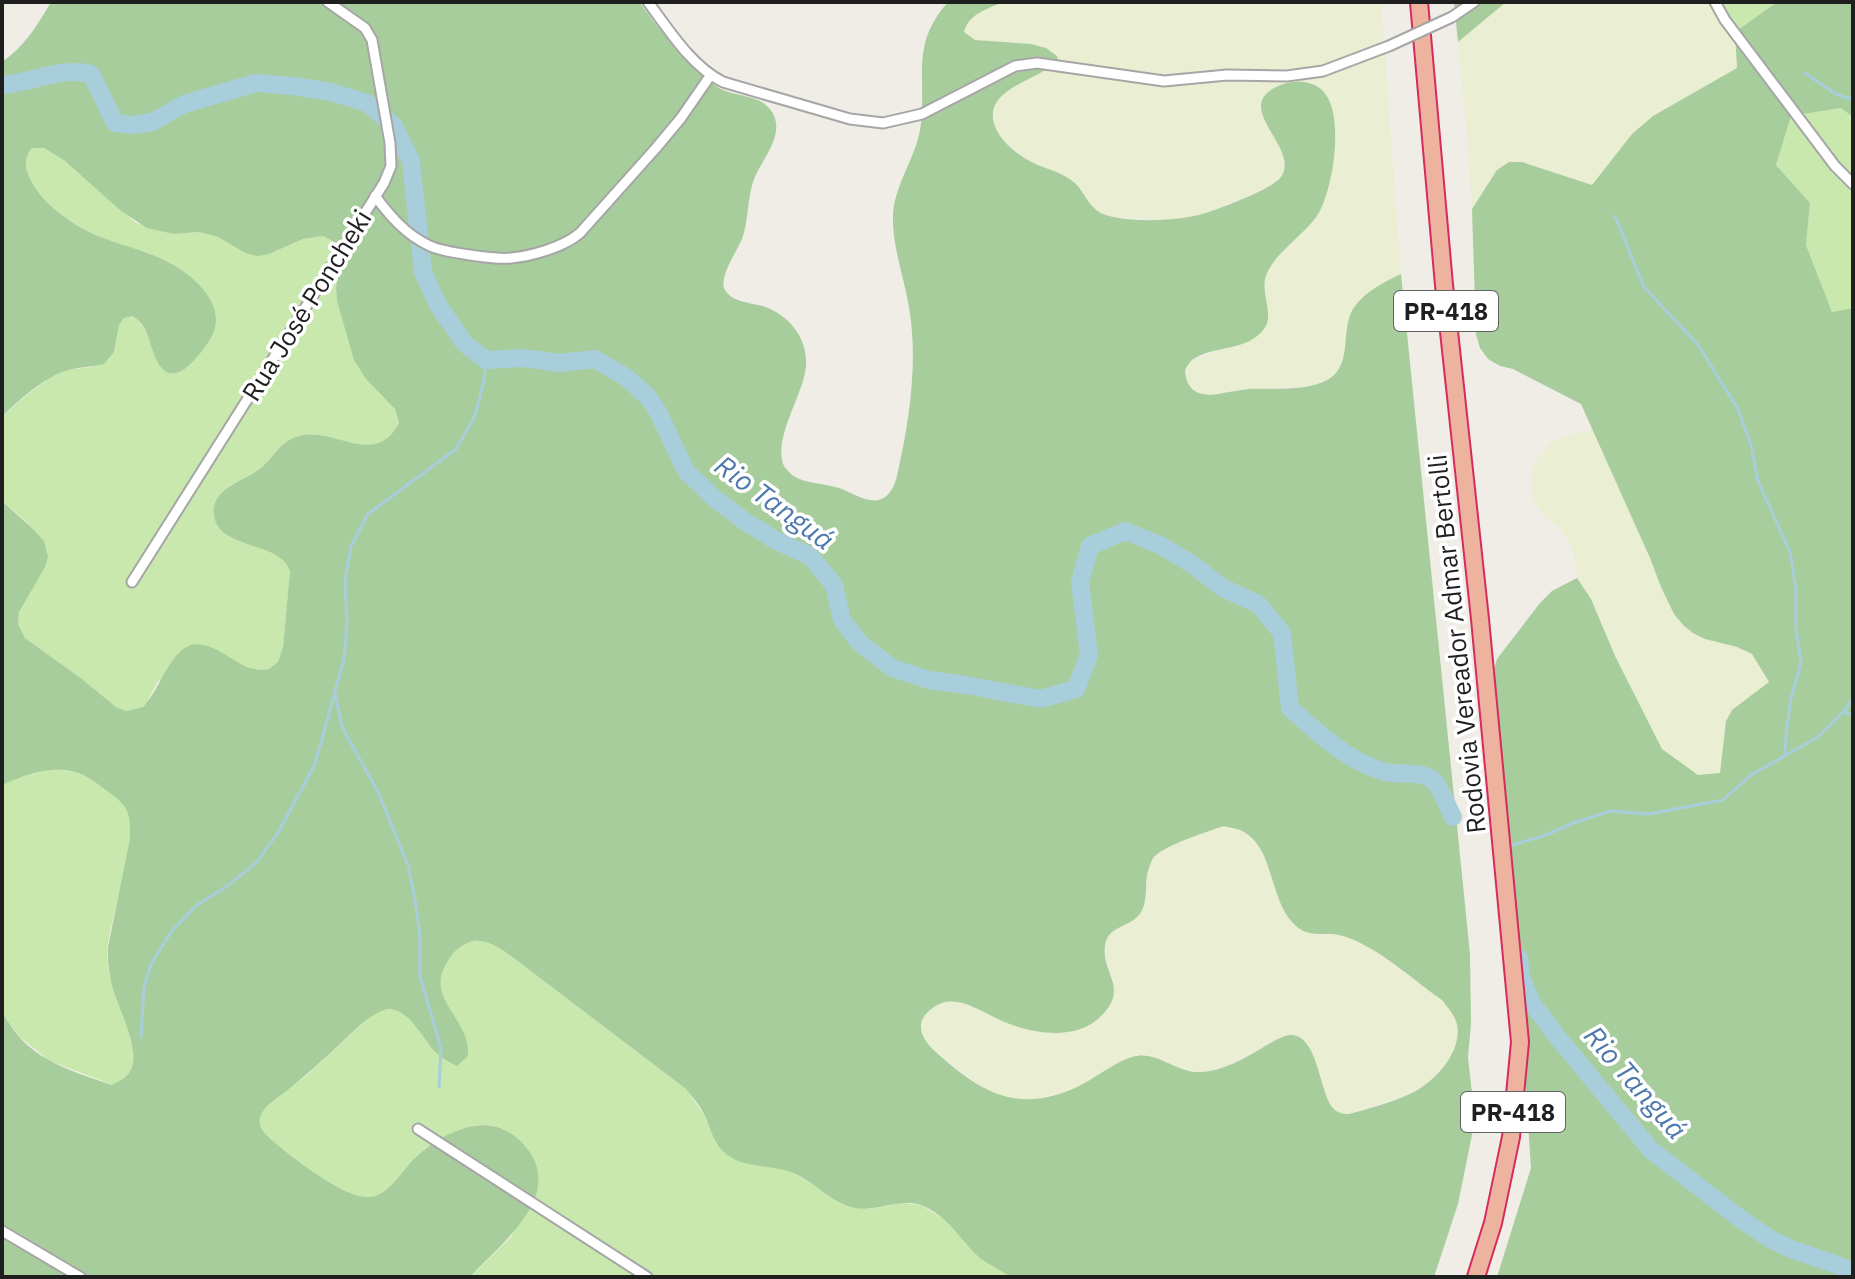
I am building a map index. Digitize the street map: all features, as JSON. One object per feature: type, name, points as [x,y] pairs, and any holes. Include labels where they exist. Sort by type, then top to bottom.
[{"type":"highway","name":"Rodovia Vereador Admar Bertolli","points":[[1419,2],[1444,285],[1480,619],[1520,1042],[1511,1137],[1493,1223],[1476,1277]]},
{"type":"street","points":[[328,2],[365,28],[372,40],[390,143],[391,166],[375,196]]},
{"type":"street","points":[[648,2],[710,76],[850,119],[883,123],[922,114],[1015,66],[1037,63],[1164,81],[1227,75],[1287,76],[1323,71],[1389,46],[1452,17],[1474,2]]},
{"type":"street","points":[[1715,2],[1725,20],[1835,166],[1853,184]]},
{"type":"street","name":"Rua José Poncheki","points":[[132,582],[375,196],[394,221],[432,247],[510,259],[559,247],[580,233],[656,148],[710,76]]},
{"type":"street","points":[[418,1129],[647,1277]]},
{"type":"street","points":[[2,1231],[80,1277]]},
{"type":"green space","points":[[51,2],[639,2],[694,67],[723,90],[762,102],[776,120],[775,138],[754,179],[742,239],[726,272],[725,290],[732,297],[781,315],[795,329],[804,346],[804,377],[782,443],[784,467],[803,480],[839,488],[874,501],[887,495],[896,480],[911,389],[912,327],[894,239],[894,204],[919,135],[925,46],[936,17],[948,2],[1003,2],[974,16],[964,32],[975,40],[1031,44],[1046,48],[1057,56],[1058,61],[1051,67],[1002,96],[993,112],[995,126],[1014,150],[1075,183],[1094,208],[1113,217],[1164,220],[1189,217],[1207,213],[1276,182],[1285,166],[1264,117],[1261,106],[1264,96],[1276,87],[1294,82],[1306,82],[1322,90],[1334,116],[1334,152],[1328,189],[1317,216],[1282,253],[1266,276],[1267,323],[1249,341],[1200,355],[1185,370],[1194,391],[1205,394],[1301,388],[1329,379],[1341,364],[1350,315],[1355,306],[1370,291],[1401,274],[1470,954],[1468,1057],[1475,1120],[1458,1204],[1434,1277],[1011,1277],[980,1258],[946,1221],[921,1205],[904,1203],[855,1208],[838,1202],[791,1172],[730,1157],[716,1143],[702,1110],[686,1089],[515,959],[495,946],[474,941],[452,954],[441,978],[444,997],[467,1043],[468,1056],[457,1066],[436,1053],[403,1014],[386,1009],[362,1024],[270,1103],[260,1122],[269,1137],[309,1169],[347,1192],[368,1197],[382,1193],[414,1159],[454,1132],[484,1125],[512,1134],[525,1146],[536,1164],[538,1182],[534,1200],[512,1234],[470,1277],[2,1277],[2,1013],[30,1048],[64,1067],[112,1085],[128,1074],[133,1055],[112,985],[108,957],[130,839],[126,809],[90,778],[66,770],[38,772],[2,785],[2,501],[44,541],[48,557],[19,612],[18,624],[25,638],[116,707],[126,711],[143,707],[176,656],[190,645],[207,646],[255,669],[269,669],[278,662],[283,647],[290,571],[275,554],[238,541],[219,527],[214,516],[217,498],[230,486],[262,467],[282,445],[299,436],[313,434],[366,445],[378,443],[389,436],[399,423],[395,409],[366,379],[354,360],[337,301],[336,287],[342,259],[336,243],[323,236],[303,239],[257,256],[245,253],[218,237],[199,232],[174,234],[147,228],[121,211],[65,161],[44,148],[32,148],[26,165],[33,184],[44,199],[80,227],[155,256],[186,274],[205,291],[215,313],[216,324],[212,336],[197,357],[183,370],[171,373],[160,366],[141,323],[133,316],[124,318],[119,325],[114,352],[104,364],[57,374],[31,391],[2,417],[2,62],[24,42]],"holes":[[[1224,826],[1242,831],[1260,848],[1285,912],[1298,928],[1311,933],[1336,934],[1369,947],[1442,1000],[1456,1021],[1458,1031],[1453,1052],[1432,1080],[1406,1096],[1349,1114],[1340,1113],[1328,1100],[1317,1064],[1306,1043],[1299,1037],[1289,1035],[1217,1069],[1192,1072],[1141,1055],[1058,1094],[1039,1099],[1021,1099],[987,1090],[928,1044],[922,1033],[922,1022],[930,1010],[949,1001],[968,1005],[1007,1023],[1043,1032],[1079,1030],[1099,1018],[1113,998],[1114,989],[1105,956],[1107,939],[1142,911],[1147,875],[1153,858],[1175,844]]]},
{"type":"green space","points":[[1003,2],[1381,2],[1401,274],[1383,283],[1350,315],[1345,351],[1338,370],[1329,379],[1311,386],[1246,389],[1212,395],[1194,391],[1186,381],[1185,370],[1192,360],[1253,339],[1265,328],[1268,317],[1264,290],[1266,276],[1273,263],[1316,218],[1323,205],[1336,137],[1331,103],[1326,93],[1318,86],[1296,81],[1276,140],[1283,154],[1284,168],[1281,177],[1269,187],[1201,215],[1174,220],[1116,217],[1101,213],[1093,208],[1076,184],[1025,158],[1003,139],[994,126],[993,109],[1001,96],[1014,86],[1050,69],[1015,42],[975,40],[964,32],[965,26],[975,15]]},
{"type":"green space","points":[[1454,2],[1506,2],[1458,42]]},
{"type":"green space","points":[[1506,2],[1716,2],[1735,32],[1737,68],[1653,116],[1632,134],[1592,185],[1521,162],[1509,162],[1497,170],[1472,209],[1458,42]]},
{"type":"green space","points":[[1716,2],[1777,2],[1735,32]]},
{"type":"green space","points":[[1777,2],[1853,2],[1853,117],[1841,108],[1791,116],[1776,165],[1810,203],[1806,245],[1832,312],[1853,308],[1853,1277],[1497,1277],[1531,1168],[1506,793],[1493,672],[1497,659],[1540,603],[1552,591],[1577,578],[1591,599],[1615,656],[1662,749],[1698,775],[1720,773],[1726,721],[1732,710],[1769,682],[1752,654],[1693,633],[1674,614],[1581,404],[1513,369],[1500,366],[1488,359],[1480,348],[1476,334],[1472,209],[1497,170],[1509,162],[1522,162],[1592,185],[1632,134],[1653,116],[1737,68],[1735,32]]},
{"type":"green space","points":[[1841,108],[1853,117],[1853,308],[1832,312],[1806,245],[1810,203],[1776,165],[1791,116]]},
{"type":"green space","points":[[32,148],[44,148],[65,161],[136,223],[174,234],[199,232],[218,237],[245,253],[269,254],[303,239],[323,236],[336,243],[342,259],[336,287],[337,301],[346,329],[395,409],[399,423],[389,436],[378,443],[366,445],[313,434],[299,436],[282,445],[262,467],[230,486],[217,499],[214,516],[227,535],[275,554],[290,571],[283,647],[278,662],[269,669],[254,670],[239,663],[158,681],[143,707],[126,711],[116,707],[25,638],[18,624],[19,612],[48,557],[36,532],[2,501],[2,417],[51,377],[66,370],[92,367],[114,352],[119,325],[124,318],[133,316],[142,324],[155,357],[206,293],[167,262],[94,234],[56,210],[36,189],[27,172],[26,158]]},
{"type":"green space","points":[[1593,430],[1661,587],[1705,639],[1752,654],[1769,683],[1732,710],[1726,721],[1720,773],[1698,775],[1662,750],[1615,656],[1591,599],[1577,578],[1569,540],[1546,517],[1532,496],[1531,476],[1535,462],[1550,444],[1563,437]]},
{"type":"green space","points":[[47,770],[72,771],[89,778],[122,802],[131,821],[127,859],[107,958],[134,1055],[130,1071],[113,1085],[50,1061],[20,1037],[2,1013],[2,785]]},
{"type":"green space","points":[[1224,826],[1241,830],[1254,840],[1267,862],[1284,912],[1293,923],[1315,935],[1341,935],[1372,949],[1442,1000],[1451,1011],[1457,1023],[1457,1040],[1453,1052],[1430,1081],[1407,1095],[1341,1114],[1333,1109],[1323,1088],[1309,1045],[1300,1037],[1290,1035],[1210,1071],[1182,1071],[1151,1056],[1113,1066],[1066,1091],[1035,1099],[1015,1100],[983,1088],[928,1045],[920,1032],[921,1022],[927,1012],[939,1003],[962,1003],[978,1009],[1113,980],[1105,954],[1105,942],[1111,931],[1135,919],[1146,901],[1147,873],[1154,856],[1164,849]]},
{"type":"green space","points":[[481,940],[494,944],[515,959],[686,1089],[704,1115],[716,1144],[792,1172],[856,1208],[870,1209],[902,1203],[921,1205],[942,1218],[980,1257],[1011,1277],[470,1277],[512,1236],[527,1148],[513,1135],[491,1125],[466,1127],[453,1132],[420,1154],[388,1188],[370,1197],[346,1191],[318,1175],[268,1136],[259,1121],[270,1102],[308,1074],[368,1019],[384,1010],[396,1010],[403,1014],[436,1053],[457,1065],[468,1056],[462,1029],[441,992],[441,973],[457,948],[469,941]]},
{"type":"waterway","name":"Rio Tanguá","points":[[2,85],[58,73],[91,74],[115,123],[133,125],[152,122],[184,104],[256,83],[331,92],[367,103],[394,126],[411,161],[423,272],[438,305],[464,343],[486,360],[523,358],[559,363],[595,359],[627,378],[657,410],[686,471],[743,520],[775,540],[810,556],[834,585],[842,620],[860,643],[892,668],[929,680],[1040,699],[1076,689],[1089,655],[1080,582],[1090,546],[1125,531],[1160,545],[1223,588],[1258,604],[1282,633],[1290,708],[1356,760],[1382,771],[1431,778],[1453,817]]},
{"type":"waterway","points":[[1805,73],[1836,94],[1853,100]]},
{"type":"waterway","points":[[1615,216],[1644,287],[1698,345],[1738,409],[1751,445],[1758,481],[1790,552],[1796,588],[1796,628],[1801,663],[1791,698],[1785,756]]},
{"type":"waterway","points":[[141,1037],[144,987],[151,964],[171,932],[196,906],[257,862],[279,831],[315,764],[344,659],[347,622],[345,582],[351,546],[368,514],[456,449],[475,416],[486,360]]},
{"type":"waterway","points":[[335,694],[342,727],[378,792],[408,865],[420,936],[420,976],[441,1048],[439,1087]]},
{"type":"waterway","points":[[1512,845],[1611,811],[1649,814],[1723,800],[1751,775],[1818,737],[1853,698]]},
{"type":"waterway","points":[[1844,711],[1853,716]]},
{"type":"waterway","name":"Rio Tanguá","points":[[1519,958],[1521,977],[1532,1003],[1651,1150],[1772,1240],[1843,1267],[1853,1276]]}]
